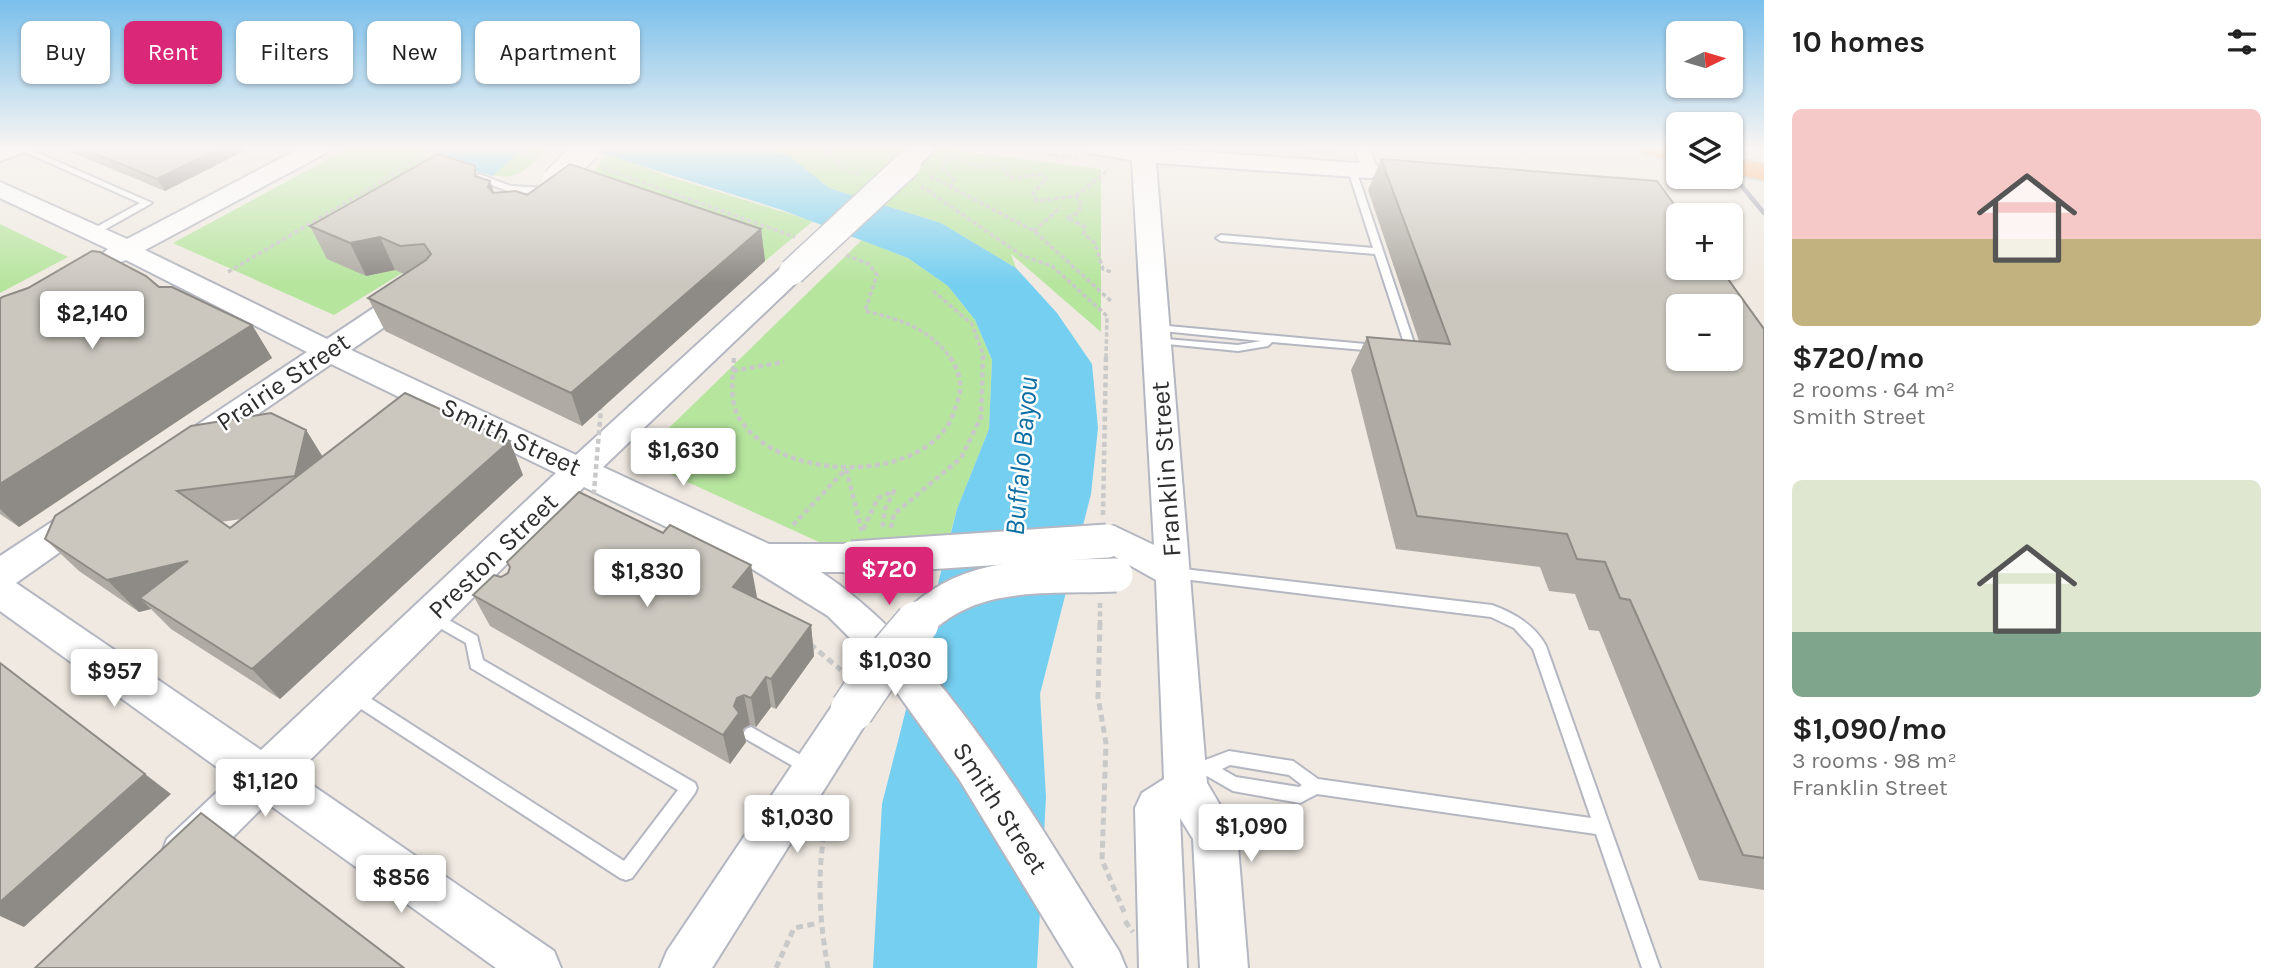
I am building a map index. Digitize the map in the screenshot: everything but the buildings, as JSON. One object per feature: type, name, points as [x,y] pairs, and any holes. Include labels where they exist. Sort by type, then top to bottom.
[{"type":"main road","name":"Smith Street","points":[[9,193],[94,232],[464,423],[581,470],[762,557],[807,582],[841,606],[892,654],[974,765],[1102,968]]},
{"type":"main road","points":[[83,272],[233,193]]},
{"type":"main road","points":[[520,213],[536,193]]},
{"type":"main road","name":"Preston Street","points":[[156,881],[431,616],[479,578],[581,470],[876,193]]},
{"type":"main road","name":"Franklin Street","points":[[1146,193],[1174,573],[1194,773],[1215,834],[1224,968]]},
{"type":"main road","name":"Prairie Street","points":[[166,462],[428,285]]},
{"type":"main road","points":[[0,575],[112,498]]},
{"type":"main road","points":[[762,557],[859,544],[1112,558],[1174,573]]},
{"type":"main road","points":[[684,968],[823,785],[848,691],[892,654],[936,605],[966,588],[1112,558]]},
{"type":"main road","points":[[0,591],[537,968]]},
{"type":"main road","points":[[1146,937],[1157,808],[1194,773]]},
{"type":"lane","points":[[94,232],[147,203],[124,193]]},
{"type":"lane","points":[[1373,193],[1378,251],[1412,352],[1399,351]]},
{"type":"lane","points":[[1221,237],[1378,251]]},
{"type":"lane","points":[[1157,334],[1238,348],[1264,344],[1270,338],[1386,349]]},
{"type":"lane","points":[[1174,573],[1492,611],[1512,619],[1529,631],[1539,646],[1651,968]]},
{"type":"lane","points":[[350,694],[626,872],[689,788],[475,664],[472,640],[431,616]]},
{"type":"lane","points":[[751,734],[823,785]]},
{"type":"lane","points":[[1194,773],[1229,758],[1293,768],[1315,786],[1601,827]]},
{"type":"lane","points":[[1194,773],[1233,784],[1300,795],[1315,786]]},
{"type":"path","points":[[228,272],[361,193]]},
{"type":"path","points":[[671,193],[805,241]]},
{"type":"path","points":[[963,193],[1034,231],[1111,301]]},
{"type":"path","points":[[1033,193],[1037,201],[1048,202],[1059,195],[1076,196],[1081,200],[1080,210],[1067,218],[1085,227],[1084,234],[1095,243],[1103,269],[1111,272]]},
{"type":"path","points":[[1076,196],[1080,193]]},
{"type":"path","points":[[1034,231],[1061,207]]},
{"type":"path","points":[[995,236],[1023,256]]},
{"type":"path","points":[[737,323],[733,370],[737,414],[748,432],[774,452],[794,460],[846,469],[879,465],[902,457],[939,436],[958,413],[961,391],[958,368],[940,341],[922,328],[865,311],[877,275],[869,264],[843,255]]},
{"type":"path","points":[[859,544],[878,498],[894,491],[882,522],[882,530],[891,530],[894,514],[961,457],[981,417],[985,361],[972,324],[933,291]]},
{"type":"path","points":[[733,370],[783,362]]},
{"type":"path","points":[[592,512],[601,409]]},
{"type":"path","points":[[793,525],[846,469]]},
{"type":"path","points":[[846,469],[859,544]]},
{"type":"path","points":[[805,639],[848,691]]},
{"type":"path","points":[[823,785],[819,923],[828,968]]},
{"type":"path","points":[[776,968],[794,928],[819,923]]},
{"type":"green space","points":[[265,193],[423,193],[328,258],[366,276],[395,270],[402,273],[334,315],[173,243]]},
{"type":"green space","points":[[580,193],[723,193],[813,221],[765,261],[578,196]]},
{"type":"green space","points":[[846,193],[1101,193],[1101,332],[1011,254],[1016,268],[941,223]]},
{"type":"green space","points":[[0,224],[68,257],[0,293]]},
{"type":"green space","points":[[862,240],[908,258],[948,286],[975,320],[992,360],[989,429],[957,509],[947,546],[830,547],[637,459]]},
{"type":"water","name":"Buffalo Bayou","points":[[729,193],[846,193],[941,223],[1016,268],[1057,313],[1092,364],[1098,428],[1091,494],[1040,694],[1046,797],[1037,968],[873,968],[882,804],[957,509],[989,429],[992,360],[975,320],[948,286],[908,258],[782,210]]},
{"type":"railway","points":[[1748,193],[1764,213]]}]
